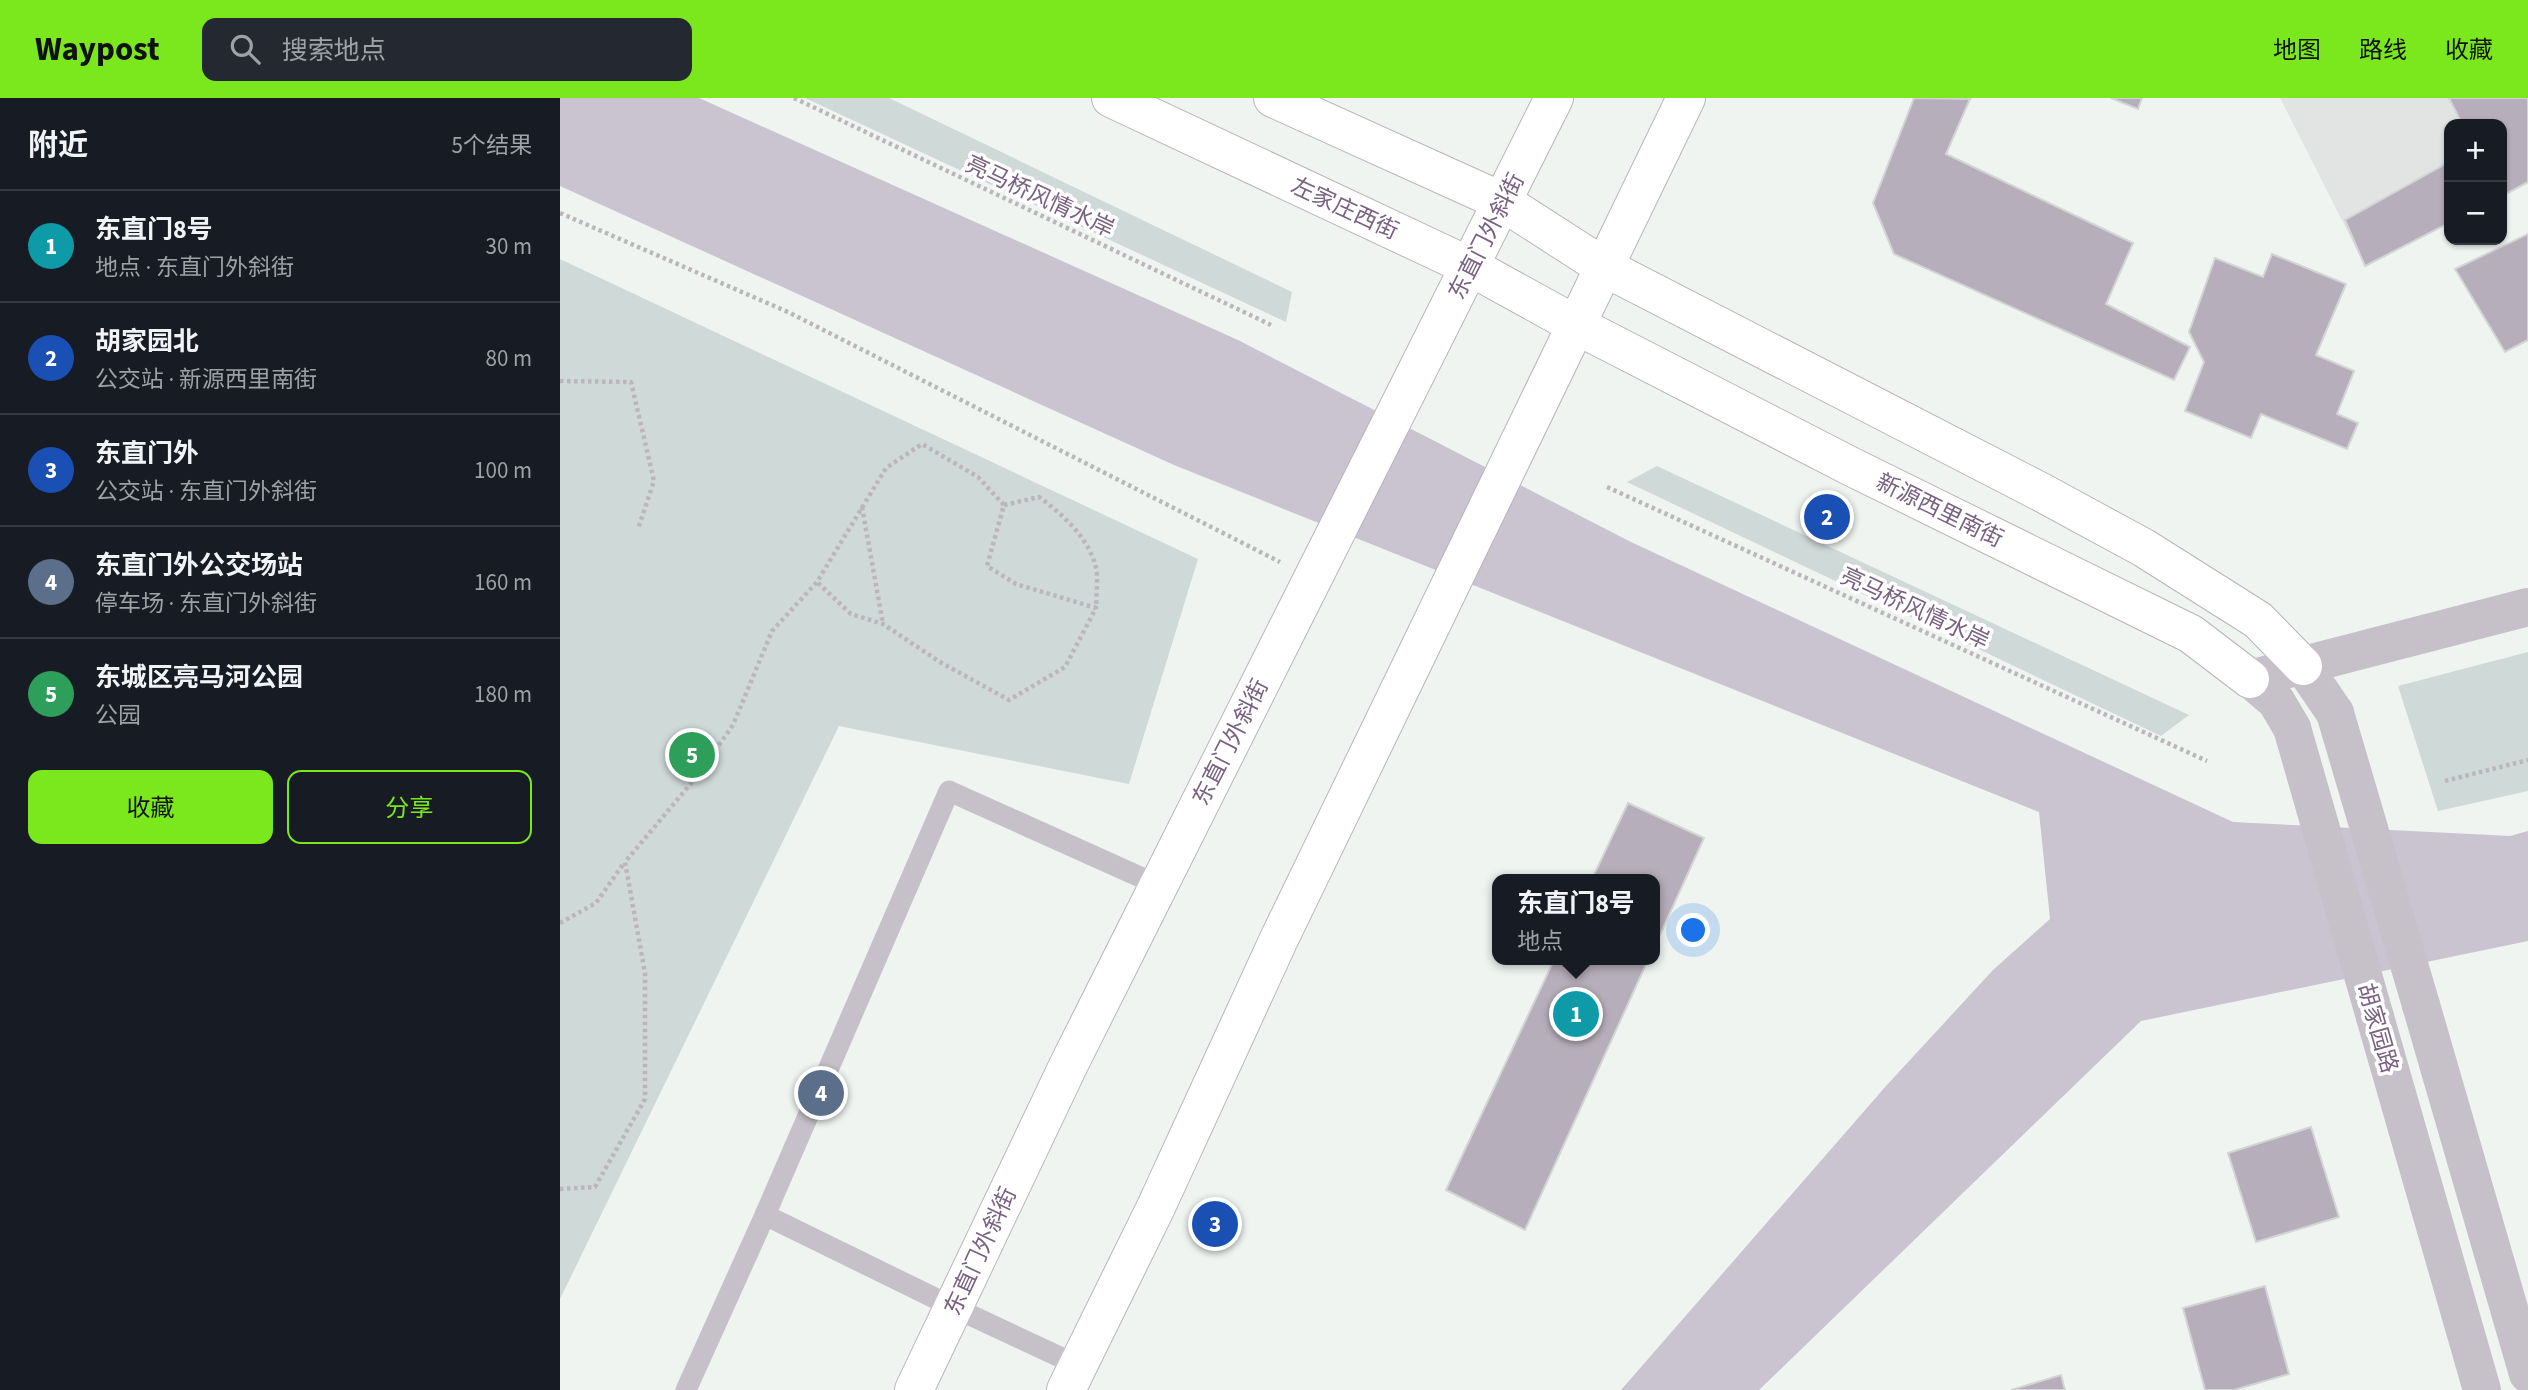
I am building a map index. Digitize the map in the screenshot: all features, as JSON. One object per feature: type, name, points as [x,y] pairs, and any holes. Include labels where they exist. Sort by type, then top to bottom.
[{"type":"main road","name":"左家庄西街","points":[[1111,98],[1471,267],[1576,325]]},
{"type":"main road","points":[[1273,98],[1503,202],[1604,267],[2144,548],[2258,620],[2303,666]]},
{"type":"main road","name":"东直门外斜街","points":[[914,1390],[1063,1076],[1554,98]]},
{"type":"main road","points":[[1072,1378],[1156,1207],[1279,939],[1686,98]]},
{"type":"main road","name":"新源西里南街","points":[[1576,325],[1853,467],[2191,634],[2250,679]]},
{"type":"street","points":[[2250,679],[2528,607]]},
{"type":"street","name":"胡家园路","points":[[2303,666],[2335,713],[2528,1374]]},
{"type":"street","name":"胡家园路","points":[[2250,679],[2276,701],[2292,728],[2482,1390]]},
{"type":"lane","points":[[686,1390],[949,791],[1158,886]]},
{"type":"lane","points":[[765,1214],[953,1307],[1072,1378]]},
{"type":"path","name":"亮马桥风情水岸","points":[[794,98],[1271,325]]},
{"type":"path","points":[[560,213],[788,312],[1311,578]]},
{"type":"path","points":[[560,381],[631,382],[654,481],[638,529]]},
{"type":"path","points":[[560,923],[596,903],[625,862],[698,775],[733,725],[772,631],[817,582],[886,468],[922,444],[978,477],[1004,505]]},
{"type":"path","name":"亮马桥风情水岸","points":[[1607,487],[2207,761]]},
{"type":"path","points":[[817,582],[851,614],[883,624],[940,662],[1009,700],[1065,667],[1096,608],[1096,565],[1080,534],[1039,497],[1004,505]]},
{"type":"path","points":[[1004,505],[987,566],[1016,584],[1096,608]]},
{"type":"path","points":[[862,507],[883,624]]},
{"type":"path","points":[[2445,781],[2528,760]]},
{"type":"path","points":[[560,1189],[595,1187],[645,1099],[645,973],[625,862]]},
{"type":"shaded area","points":[[560,98],[699,98],[1238,340],[1631,542],[2233,822],[2510,836],[2528,831],[2528,941],[2141,1021],[1759,1390],[1621,1390],[1886,1086],[1993,970],[2050,919],[2039,812],[1174,465],[560,186]]},
{"type":"shaded area","points":[[805,98],[889,98],[1292,292],[1286,322]]},
{"type":"shaded area","points":[[2280,98],[2528,98],[2528,182],[2507,193],[2507,119],[2444,119],[2444,226],[2365,266]]},
{"type":"shaded area","points":[[560,259],[1198,559],[1129,784],[839,726],[560,1299]]},
{"type":"shaded area","points":[[1657,466],[2189,715],[2161,736],[1627,482]]},
{"type":"shaded area","points":[[2528,652],[2528,791],[2438,811],[2398,686]]},
{"type":"building","points":[[1914,98],[1970,99],[1946,154],[2133,243],[2106,304],[2190,347],[2174,380],[1894,254],[1873,203]]},
{"type":"building","points":[[2111,98],[2142,98],[2138,109]]},
{"type":"building","points":[[2449,98],[2528,98],[2528,182],[2507,193],[2507,119],[2460,119]]},
{"type":"building","points":[[2444,165],[2444,226],[2365,266],[2345,220]]},
{"type":"building","points":[[2528,234],[2528,340],[2505,352],[2455,269]]},
{"type":"building","points":[[2272,254],[2346,284],[2316,355],[2354,371],[2337,414],[2358,423],[2347,449],[2261,414],[2251,438],[2185,411],[2204,362],[2189,332],[2215,258],[2263,277]]},
{"type":"building","points":[[1628,803],[1704,838],[1660,935],[1660,874],[1594,874]]},
{"type":"building","points":[[1552,965],[1646,965],[1525,1230],[1446,1190]]},
{"type":"building","points":[[2311,1127],[2339,1217],[2256,1242],[2228,1153]]},
{"type":"building","points":[[2265,1286],[2289,1374],[2234,1390],[2205,1390],[2183,1308]]},
{"type":"building","points":[[2061,1375],[2065,1390],[2011,1390]]},
{"type":"place","name":"胡家园北","points":[[1827,517]]},
{"type":"place","name":"东城区亮马河公园","points":[[692,755]]},
{"type":"place","name":"东直门8号","points":[[1576,1014]]},
{"type":"place","name":"东直门外公交场站","points":[[821,1093]]},
{"type":"place","name":"东直门外","points":[[1215,1224]]}]
